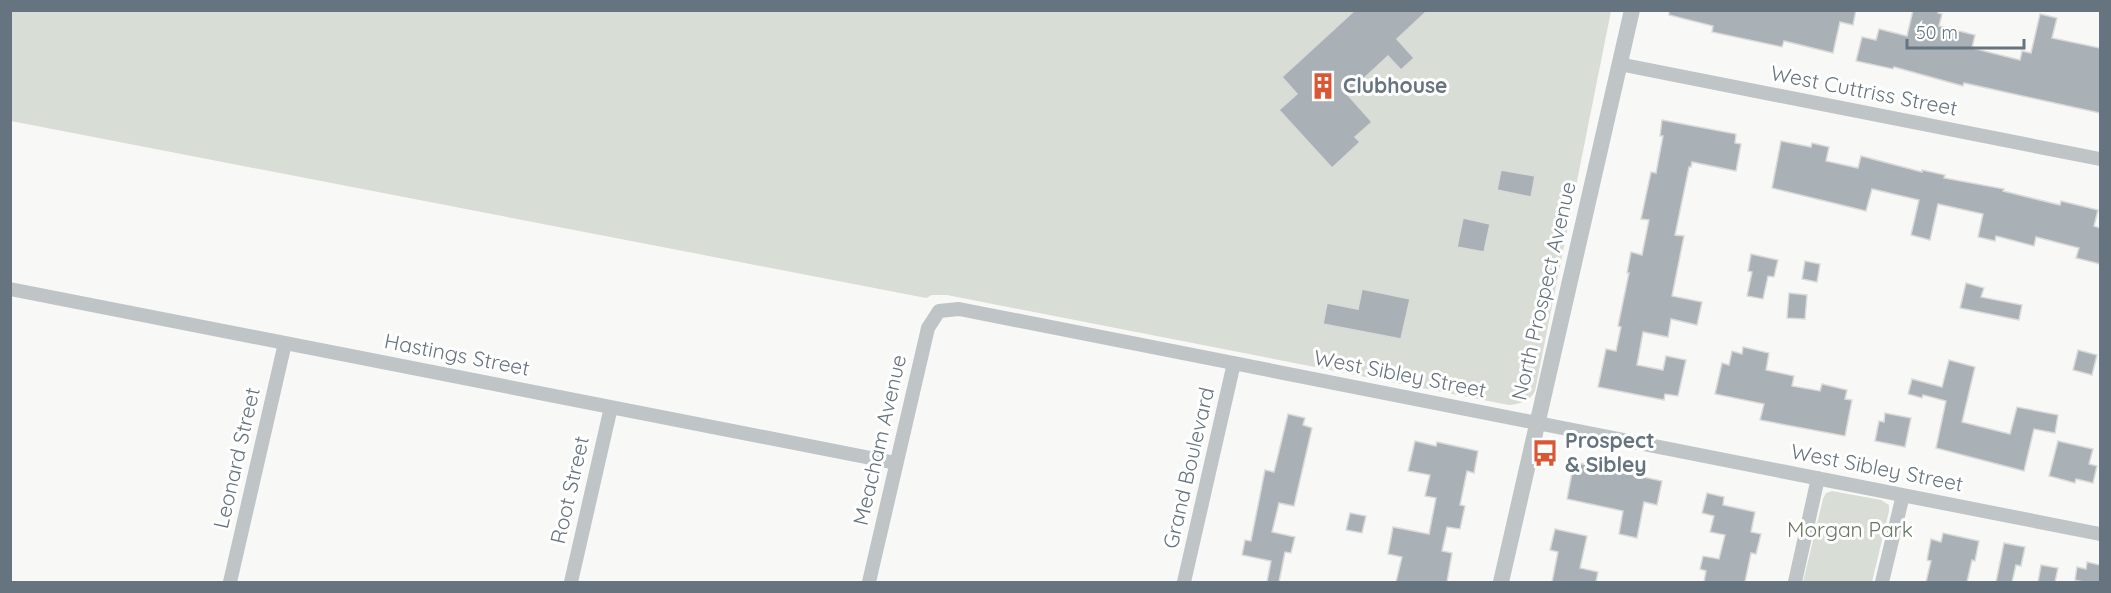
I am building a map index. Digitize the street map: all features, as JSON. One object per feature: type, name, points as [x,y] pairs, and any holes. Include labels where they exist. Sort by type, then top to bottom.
[{"type":"street","name":"North Prospect Avenue","points":[[1501,582],[1632,10]]},
{"type":"street","name":"West Cuttriss Street","points":[[1620,64],[2100,159]]},
{"type":"street","name":"Hastings Street","points":[[10,289],[896,463]]},
{"type":"street","name":"West Sibley Street","points":[[939,311],[959,309],[2100,534]]},
{"type":"street","name":"Meacham Avenue","points":[[869,582],[928,328],[939,311]]},
{"type":"street","name":"Leonard Street","points":[[230,582],[285,343]]},
{"type":"street","name":"Grand Boulevard","points":[[1184,582],[1234,363]]},
{"type":"street","name":"Root Street","points":[[571,582],[611,407]]},
{"type":"street","points":[[1795,582],[1818,478]]},
{"type":"street","points":[[1882,582],[1903,495]]},
{"type":"green space","points":[[10,11],[1611,11],[1535,391],[1524,401],[1509,405],[947,295],[932,295],[926,298],[11,121]]},
{"type":"green space","name":"Morgan Park","points":[[1832,491],[1881,500],[1889,505],[1872,582],[1803,582],[1823,499],[1826,493]]},
{"type":"building","name":"Clubhouse","points":[[1355,10],[1428,10],[1397,39],[1414,58],[1401,70],[1388,56],[1347,94],[1372,122],[1355,137],[1360,142],[1332,168],[1279,110],[1297,94],[1282,77]]},
{"type":"building","points":[[1669,10],[1856,10],[1853,25],[1840,22],[1833,53],[1784,41],[1782,47],[1712,32],[1713,26],[1669,15]]},
{"type":"building","points":[[1913,10],[1939,10],[1938,13],[1942,14],[1939,26],[1975,35],[1972,48],[2020,60],[2022,51],[2031,53],[2040,14],[2057,18],[2052,38],[2100,48],[2100,113],[1964,83],[1963,86],[1894,67],[1893,69],[1856,61],[1862,37],[1876,40],[1879,29],[1907,36]]},
{"type":"building","points":[[1662,120],[1736,134],[1735,143],[1741,144],[1736,171],[1692,162],[1689,167],[1675,235],[1684,236],[1672,296],[1702,302],[1697,325],[1671,319],[1668,337],[1643,332],[1637,365],[1663,370],[1666,356],[1686,360],[1678,396],[1665,394],[1664,400],[1598,387],[1606,349],[1616,351],[1631,252],[1642,255],[1649,220],[1641,219],[1651,172],[1656,173],[1663,136],[1660,136]]},
{"type":"building","points":[[1781,141],[1811,147],[1812,143],[1829,147],[1826,161],[1858,168],[1861,156],[1922,172],[1922,170],[1945,175],[1944,178],[2004,189],[2003,191],[2060,205],[2061,201],[2098,210],[2094,226],[2100,228],[2100,264],[2076,258],[2079,248],[2036,237],[2034,246],[1996,236],[1995,241],[1978,237],[1983,214],[1938,204],[1930,240],[1911,235],[1919,200],[1872,189],[1866,211],[1772,188]]},
{"type":"building","points":[[1501,170],[1535,176],[1531,197],[1497,190]]},
{"type":"building","points":[[1463,218],[1490,224],[1484,252],[1457,247]]},
{"type":"building","points":[[1751,254],[1778,260],[1774,277],[1768,276],[1763,299],[1747,296],[1752,272],[1748,271]]},
{"type":"building","points":[[1805,261],[1820,264],[1817,282],[1802,279]]},
{"type":"building","points":[[1966,283],[1984,288],[1981,297],[2022,305],[2019,320],[1960,308]]},
{"type":"building","points":[[1362,289],[1410,299],[1401,339],[1323,324],[1327,303],[1358,309]]},
{"type":"building","points":[[1789,293],[1807,295],[1805,319],[1787,318]]},
{"type":"building","points":[[1743,347],[1769,353],[1766,370],[1794,376],[1792,386],[1820,391],[1822,384],[1847,390],[1845,399],[1852,400],[1845,436],[1760,420],[1764,404],[1715,394],[1722,363],[1729,365],[1732,351],[1742,354]]},
{"type":"building","points":[[2078,350],[2097,355],[2092,375],[2073,370]]},
{"type":"building","points":[[1949,360],[1975,367],[1962,422],[2010,434],[2017,407],[2058,415],[2055,433],[2034,429],[2024,471],[1936,448],[1946,401],[1908,394],[1912,379],[1942,387]]},
{"type":"building","points":[[1885,413],[1911,418],[1905,447],[1875,441],[1879,421],[1884,422]]},
{"type":"building","points":[[1288,414],[1305,418],[1303,425],[1312,428],[1294,506],[1279,503],[1272,532],[1295,537],[1291,553],[1285,552],[1279,582],[1267,582],[1271,561],[1242,555],[1245,540],[1251,541],[1265,470],[1274,472]]},
{"type":"building","points":[[1415,441],[1436,446],[1437,442],[1478,451],[1474,473],[1467,471],[1460,505],[1465,506],[1460,529],[1447,527],[1442,551],[1452,553],[1447,582],[1396,582],[1402,557],[1388,554],[1393,527],[1429,534],[1436,498],[1425,496],[1430,475],[1408,471]]},
{"type":"building","points":[[2058,441],[2093,449],[2089,464],[2097,466],[2093,483],[2076,479],[2075,483],[2049,476]]},
{"type":"building","points":[[1574,462],[1662,481],[1657,505],[1644,502],[1637,538],[1619,534],[1623,511],[1567,499]]},
{"type":"building","points":[[1707,493],[1724,497],[1723,505],[1755,512],[1751,532],[1761,534],[1756,554],[1751,553],[1745,582],[1704,582],[1706,571],[1700,569],[1703,556],[1719,559],[1725,535],[1710,532],[1714,516],[1702,513]]},
{"type":"building","points":[[1350,513],[1366,516],[1362,533],[1346,530]]},
{"type":"building","points":[[1555,529],[1587,536],[1580,568],[1598,572],[1596,582],[1552,582],[1558,552],[1550,550]]},
{"type":"building","points":[[1943,533],[1979,541],[1967,582],[1926,582],[1931,561],[1927,560],[1931,539],[1941,542]]},
{"type":"building","points":[[2004,543],[2025,547],[2021,566],[2016,565],[2012,582],[1996,582]]},
{"type":"building","points":[[2087,562],[2100,565],[2100,582],[2075,580],[2077,567],[2086,569]]},
{"type":"building","points":[[2041,565],[2058,568],[2055,582],[2038,582]]},
{"type":"place","name":"Clubhouse","points":[[1323,86]]},
{"type":"place","name":"Prospect & Sibley","points":[[1545,453]]}]
